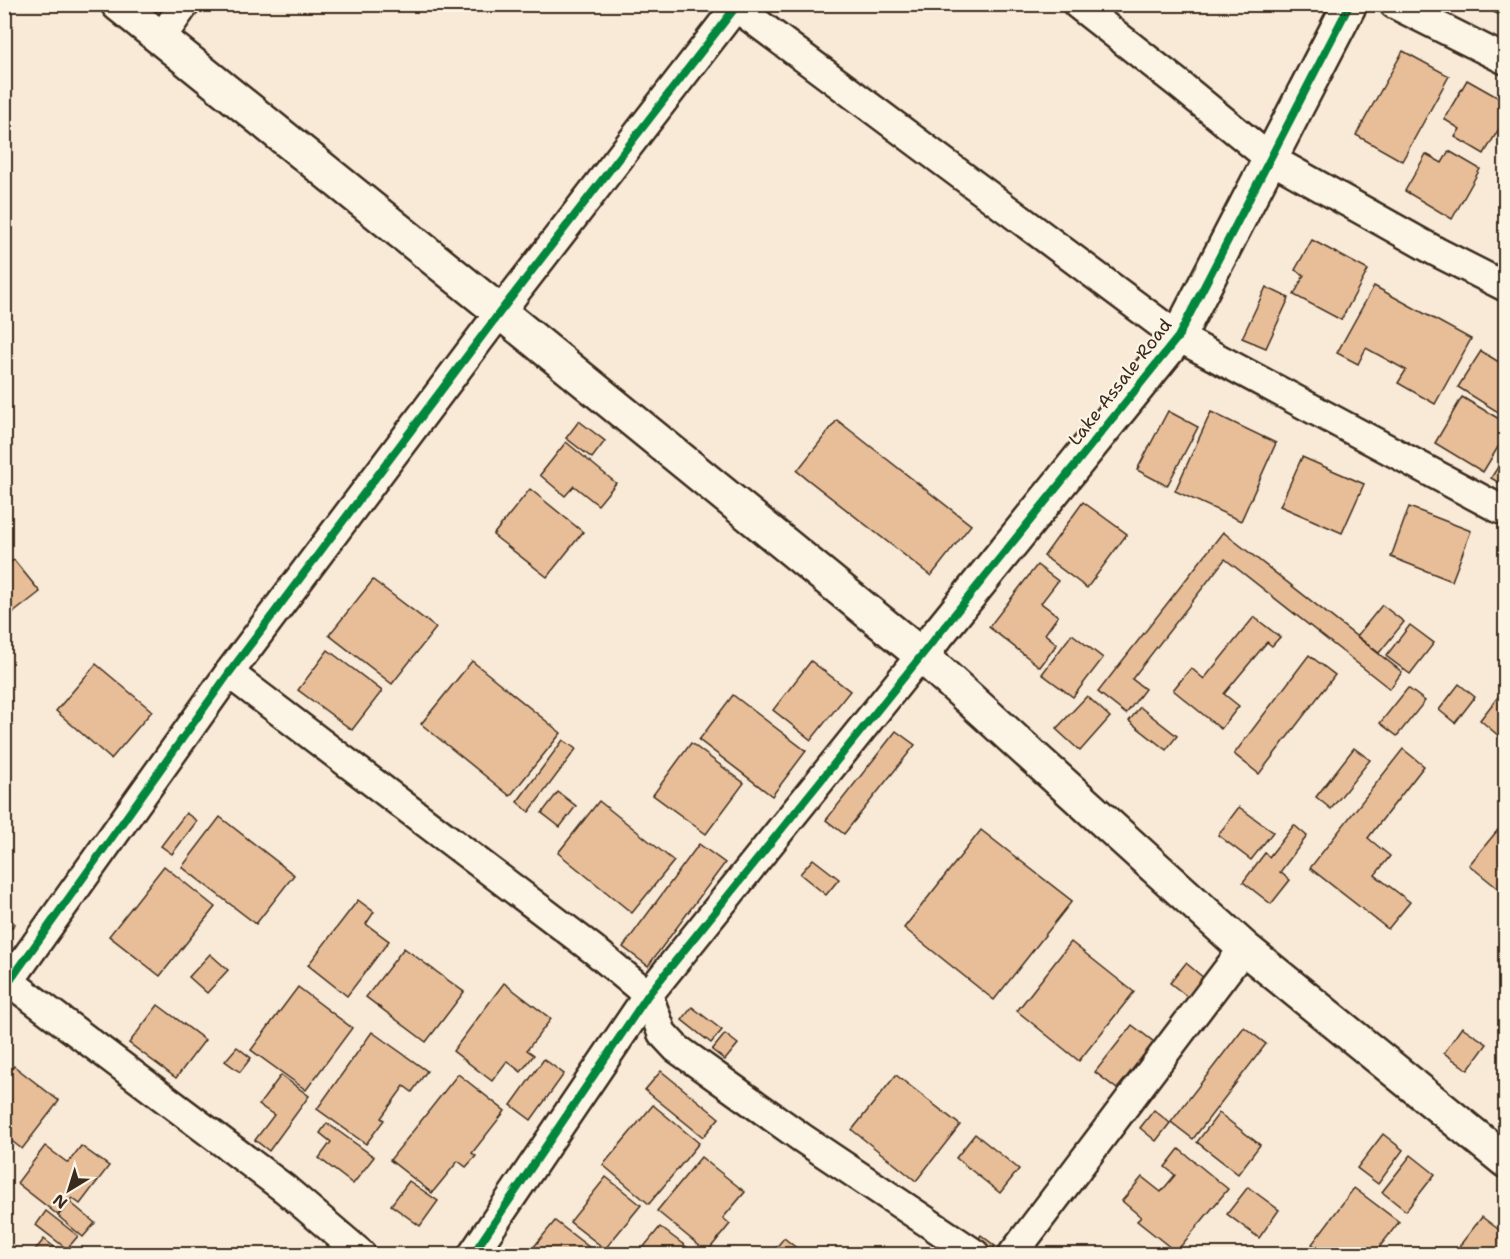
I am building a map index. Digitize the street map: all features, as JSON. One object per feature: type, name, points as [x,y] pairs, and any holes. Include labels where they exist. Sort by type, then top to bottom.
[{"type":"main road","points":[[118,4],[921,655],[1244,948],[1506,1161]]},
{"type":"main road","name":"Lake Assale Road","points":[[921,655],[1178,337],[1350,4]]},
{"type":"street","points":[[159,39],[185,4]]},
{"type":"street","points":[[1077,4],[1269,158],[1437,252],[1506,287]]},
{"type":"street","points":[[1394,4],[1506,60]]},
{"type":"street","points":[[361,1254],[285,1189],[7,986],[229,674],[500,312],[735,6],[1178,337],[1500,509]]},
{"type":"street","points":[[473,1254],[648,995],[921,655]]},
{"type":"street","points":[[229,674],[594,950],[648,995],[662,1033],[676,1048],[802,1138],[975,1254]]},
{"type":"street","points":[[1013,1254],[1244,948]]},
{"type":"building","points":[[1484,4],[1506,4],[1506,18],[1483,7]]},
{"type":"building","points":[[1403,51],[1449,76],[1402,161],[1356,135]]},
{"type":"building","points":[[1467,80],[1506,102],[1506,117],[1484,154],[1455,137],[1460,129],[1444,119]]},
{"type":"building","points":[[1449,151],[1480,169],[1452,219],[1405,191],[1426,154],[1442,163]]},
{"type":"building","points":[[1312,240],[1368,270],[1341,320],[1294,295],[1304,275],[1295,270]]},
{"type":"building","points":[[1374,286],[1471,339],[1435,404],[1398,383],[1406,370],[1366,348],[1358,364],[1337,353]]},
{"type":"building","points":[[1266,287],[1289,298],[1266,348],[1242,338]]},
{"type":"building","points":[[1481,351],[1502,364],[1506,358],[1506,417],[1458,387]]},
{"type":"building","points":[[1462,397],[1506,423],[1506,434],[1483,472],[1435,443]]},
{"type":"building","points":[[1168,411],[1198,427],[1167,486],[1137,470]]},
{"type":"building","points":[[1211,412],[1276,443],[1241,521],[1175,491]]},
{"type":"building","points":[[837,420],[971,525],[931,576],[797,471]]},
{"type":"building","points":[[579,421],[605,441],[592,458],[566,438]]},
{"type":"building","points":[[566,442],[616,483],[598,505],[574,486],[565,496],[540,475]]},
{"type":"building","points":[[1506,454],[1506,487],[1491,478]]},
{"type":"building","points":[[1302,457],[1364,484],[1342,533],[1280,506]]},
{"type":"building","points":[[530,489],[583,532],[547,577],[493,535]]},
{"type":"building","points":[[1083,502],[1127,534],[1087,588],[1044,556]]},
{"type":"building","points":[[1409,507],[1471,531],[1452,581],[1391,557]]},
{"type":"building","points":[[1223,532],[1402,672],[1390,689],[1225,559],[1132,679],[1145,689],[1126,714],[1098,692]]},
{"type":"building","points":[[14,560],[40,592],[4,620],[4,567]]},
{"type":"building","points":[[1037,565],[1058,581],[1041,603],[1058,616],[1045,634],[1057,644],[1040,667],[989,627]]},
{"type":"building","points":[[373,580],[436,628],[392,684],[329,635]]},
{"type":"building","points":[[1382,605],[1404,622],[1379,653],[1357,636]]},
{"type":"building","points":[[1254,617],[1280,637],[1272,646],[1267,642],[1224,694],[1239,706],[1221,729],[1173,690],[1191,668],[1204,679]]},
{"type":"building","points":[[1410,625],[1434,643],[1410,674],[1386,656]]},
{"type":"building","points":[[1072,634],[1103,658],[1073,697],[1042,674]]},
{"type":"building","points":[[328,650],[382,691],[352,730],[298,690]]},
{"type":"building","points":[[1309,655],[1335,675],[1259,774],[1234,754]]},
{"type":"building","points":[[472,661],[561,733],[510,796],[421,724]]},
{"type":"building","points":[[811,661],[850,691],[811,740],[773,710]]},
{"type":"building","points":[[96,664],[152,711],[111,759],[56,711]]},
{"type":"building","points":[[1459,684],[1475,697],[1455,723],[1439,710]]},
{"type":"building","points":[[1408,688],[1425,701],[1397,736],[1380,723]]},
{"type":"building","points":[[1501,693],[1506,697],[1506,730],[1500,737],[1480,720]]},
{"type":"building","points":[[733,695],[806,751],[772,796],[699,740]]},
{"type":"building","points":[[1087,696],[1110,717],[1080,751],[1056,729]]},
{"type":"building","points":[[1140,707],[1177,736],[1166,750],[1129,721]]},
{"type":"building","points":[[896,731],[915,745],[844,834],[826,820]]},
{"type":"building","points":[[563,740],[576,749],[529,812],[517,802]]},
{"type":"building","points":[[691,743],[744,783],[706,834],[653,795]]},
{"type":"building","points":[[1354,748],[1370,760],[1331,809],[1316,797]]},
{"type":"building","points":[[1403,749],[1424,766],[1368,838],[1390,856],[1375,875],[1410,902],[1388,929],[1310,868]]},
{"type":"building","points":[[558,792],[576,806],[560,827],[542,813]]},
{"type":"building","points":[[599,801],[674,861],[632,913],[558,853]]},
{"type":"building","points":[[1239,807],[1273,832],[1251,860],[1218,835]]},
{"type":"building","points":[[186,813],[197,821],[172,854],[161,846]]},
{"type":"building","points":[[220,817],[294,875],[256,924],[182,867]]},
{"type":"building","points":[[1506,820],[1506,895],[1469,865]]},
{"type":"building","points":[[1294,825],[1307,836],[1280,872],[1290,880],[1271,904],[1243,882],[1265,853],[1269,857]]},
{"type":"building","points":[[981,830],[1072,901],[994,1000],[904,928]]},
{"type":"building","points":[[699,844],[725,863],[648,966],[623,947]]},
{"type":"building","points":[[813,859],[839,879],[826,895],[800,874]]},
{"type":"building","points":[[164,866],[215,907],[160,976],[109,936]]},
{"type":"building","points":[[358,900],[374,912],[366,924],[389,941],[347,996],[308,965]]},
{"type":"building","points":[[4,913],[15,924],[4,935]]},
{"type":"building","points":[[1071,942],[1134,992],[1079,1061],[1017,1011]]},
{"type":"building","points":[[404,948],[464,992],[426,1042],[366,997]]},
{"type":"building","points":[[210,954],[228,970],[207,993],[189,977]]},
{"type":"building","points":[[1186,963],[1205,979],[1189,998],[1170,983]]},
{"type":"building","points":[[504,983],[551,1019],[527,1050],[534,1055],[521,1072],[507,1061],[492,1081],[453,1051]]},
{"type":"building","points":[[298,987],[352,1028],[306,1090],[251,1050]]},
{"type":"building","points":[[158,1005],[205,1040],[176,1078],[129,1043]]},
{"type":"building","points":[[692,1007],[722,1030],[711,1043],[682,1020]]},
{"type":"building","points":[[1132,1025],[1154,1042],[1117,1089],[1095,1072]]},
{"type":"building","points":[[1244,1027],[1266,1044],[1193,1139],[1171,1122]]},
{"type":"building","points":[[1462,1027],[1487,1044],[1468,1070],[1444,1053]]},
{"type":"building","points":[[372,1032],[427,1071],[412,1092],[404,1086],[381,1118],[384,1120],[366,1144],[317,1109]]},
{"type":"building","points":[[725,1034],[738,1044],[725,1060],[712,1050]]},
{"type":"building","points":[[237,1047],[251,1058],[240,1072],[225,1061]]},
{"type":"building","points":[[544,1059],[564,1074],[531,1120],[511,1105]]},
{"type":"building","points":[[14,1066],[59,1101],[22,1149],[4,1135],[4,1078]]},
{"type":"building","points":[[661,1071],[719,1118],[703,1137],[645,1090]]},
{"type":"building","points":[[458,1074],[505,1111],[472,1153],[476,1156],[466,1167],[458,1161],[432,1193],[390,1160]]},
{"type":"building","points":[[281,1075],[309,1096],[269,1151],[255,1140],[274,1115],[259,1105]]},
{"type":"building","points":[[896,1075],[960,1125],[916,1181],[852,1130]]},
{"type":"building","points":[[653,1105],[699,1143],[649,1204],[603,1165]]},
{"type":"building","points":[[1154,1110],[1170,1123],[1156,1141],[1140,1128]]},
{"type":"building","points":[[1219,1113],[1260,1145],[1238,1174],[1197,1142]]},
{"type":"building","points":[[327,1123],[374,1157],[353,1184],[319,1158],[331,1142],[320,1133]]},
{"type":"building","points":[[975,1134],[1019,1169],[1000,1193],[956,1158]]},
{"type":"building","points":[[1383,1134],[1403,1150],[1378,1184],[1357,1168]]},
{"type":"building","points":[[45,1146],[68,1163],[81,1146],[109,1166],[80,1204],[72,1198],[58,1215],[17,1183]]},
{"type":"building","points":[[1179,1149],[1228,1189],[1176,1252],[1137,1221],[1141,1217],[1122,1201],[1142,1177],[1161,1192],[1175,1175],[1165,1167]]},
{"type":"building","points":[[1411,1155],[1435,1174],[1406,1211],[1382,1192]]},
{"type":"building","points":[[701,1157],[745,1192],[723,1218],[730,1224],[707,1252],[657,1211]]},
{"type":"building","points":[[606,1177],[641,1205],[605,1249],[570,1222]]},
{"type":"building","points":[[409,1181],[438,1201],[420,1226],[391,1205]]},
{"type":"building","points":[[1248,1187],[1279,1210],[1259,1238],[1227,1214]]},
{"type":"building","points":[[1354,1188],[1399,1222],[1374,1254],[1326,1254],[1312,1244]]},
{"type":"building","points":[[70,1202],[95,1223],[83,1237],[58,1216]]},
{"type":"building","points":[[46,1211],[78,1236],[67,1249],[36,1225]]},
{"type":"building","points":[[1482,1217],[1506,1235],[1506,1254],[1453,1254]]},
{"type":"building","points":[[555,1221],[598,1254],[528,1254]]},
{"type":"building","points":[[660,1227],[696,1254],[638,1254]]},
{"type":"building","points":[[981,1235],[995,1246],[989,1254],[971,1249]]},
{"type":"building","points":[[784,1238],[804,1254],[771,1254]]},
{"type":"building","points":[[44,1239],[63,1254],[32,1254]]},
{"type":"cycle path","points":[[4,989],[229,673],[500,312],[738,4]]},
{"type":"cycle path","points":[[473,1254],[648,995],[1178,337],[1350,4]]}]
